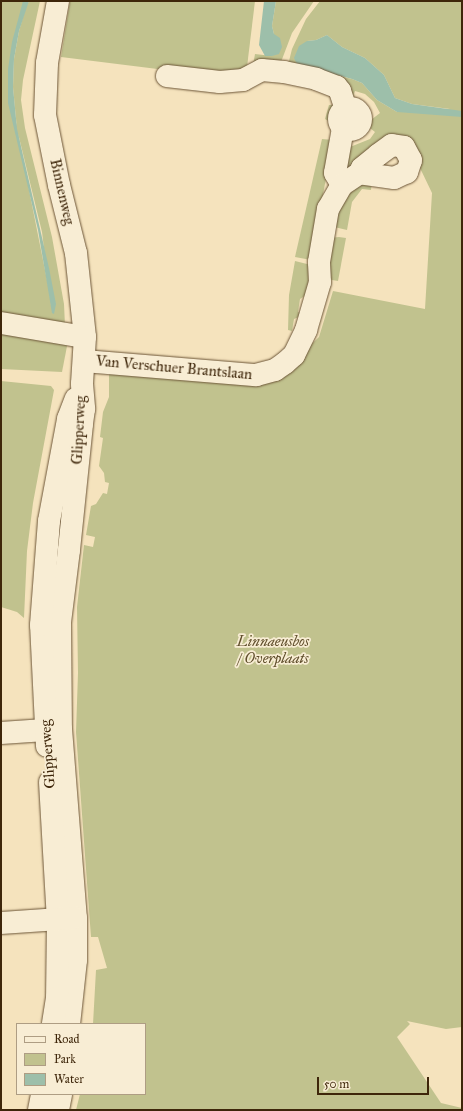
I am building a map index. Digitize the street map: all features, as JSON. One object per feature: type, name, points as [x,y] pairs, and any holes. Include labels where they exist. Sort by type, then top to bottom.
[{"type":"street","name":"Binnenweg","points":[[58,1],[47,63],[45,115],[59,185],[76,252],[85,337],[82,384]]},
{"type":"street","points":[[167,76],[220,82],[243,80],[262,70],[284,72],[316,79],[337,87],[340,91],[344,119],[335,173],[342,185]]},
{"type":"street","name":"Van Verschuer Brantslaan","points":[[84,361],[256,376],[275,370],[294,355],[306,330],[320,282],[319,262],[328,209],[342,185],[360,173]]},
{"type":"street","points":[[1,322],[85,337]]},
{"type":"street","name":"Glipperweg","points":[[69,1023],[67,919],[53,730],[60,622],[70,550],[84,409],[82,384]]},
{"type":"street","points":[[1,733],[53,730]]},
{"type":"street","points":[[1,923],[67,919]]},
{"type":"street","name":"Glipperweg","points":[[53,1023],[57,998],[67,961]]},
{"type":"street","points":[[39,1110],[42,1095]]},
{"type":"street","points":[[58,1110],[61,1095]]},
{"type":"green space","points":[[1,1],[25,1],[8,79],[17,126],[13,87],[14,59],[19,31],[29,1],[40,1],[23,80],[21,100],[25,128],[52,237],[64,304],[65,326],[1,324]],"holes":[[[18,134],[42,232],[52,313],[49,290]]]},
{"type":"green space","points":[[70,1],[255,1],[247,67],[230,78],[61,57]]},
{"type":"green space","points":[[276,1],[314,1],[292,33],[281,62],[252,71],[255,54],[272,56],[274,34],[272,26]]},
{"type":"green space","name":"Linnaeusbos / Overplaats","points":[[320,1],[462,1],[462,1027],[446,1029],[407,1021],[410,1024],[397,1037],[441,1103],[462,1108],[462,1110],[76,1110],[80,1095],[146,1095],[146,1023],[93,1023],[96,970],[107,968],[98,937],[91,937],[76,732],[78,673],[77,607],[84,545],[93,547],[95,537],[86,535],[91,506],[96,504],[103,493],[107,494],[109,483],[105,482],[104,473],[99,466],[103,438],[100,437],[103,412],[109,397],[109,370],[280,374],[319,337],[333,291],[425,309],[432,193],[409,145],[336,183],[345,149],[370,139],[375,132],[366,125],[380,113],[374,102],[365,94],[355,91],[352,99],[291,68],[289,61],[292,49],[306,19]],"holes":[[[327,35],[342,47],[365,58],[384,75],[395,98],[412,104],[450,109],[397,112],[377,100],[362,83],[339,76],[307,41],[316,40]]]},
{"type":"green space","points":[[329,105],[336,105],[332,123],[325,119]]},
{"type":"green space","points":[[322,139],[333,140],[311,260],[295,257]]},
{"type":"green space","points":[[372,180],[371,190],[362,189],[352,202],[347,230],[330,226],[338,194]]},
{"type":"green space","points":[[329,238],[346,238],[338,281],[332,280],[326,276]]},
{"type":"green space","points":[[295,261],[311,265],[306,295],[300,299],[298,312],[306,314],[294,319],[292,331],[288,330],[289,295]]},
{"type":"green space","points":[[1,333],[68,341],[62,372],[1,369]]},
{"type":"green space","points":[[1,381],[51,386],[54,390],[33,503],[27,551],[24,618],[17,612],[1,607]]},
{"type":"water","points":[[23,1],[29,1],[19,31],[14,59],[13,87],[17,129],[49,268],[56,304],[54,314],[52,313],[38,230],[8,103],[8,69],[12,42]]},
{"type":"water","points":[[264,1],[276,1],[272,26],[274,34],[280,38],[282,47],[279,54],[272,56],[265,56],[259,45]]},
{"type":"water","points":[[327,35],[342,47],[365,58],[384,75],[395,98],[412,104],[462,111],[462,117],[397,112],[377,100],[362,83],[297,64],[294,58],[299,46],[307,41],[316,40]]}]
